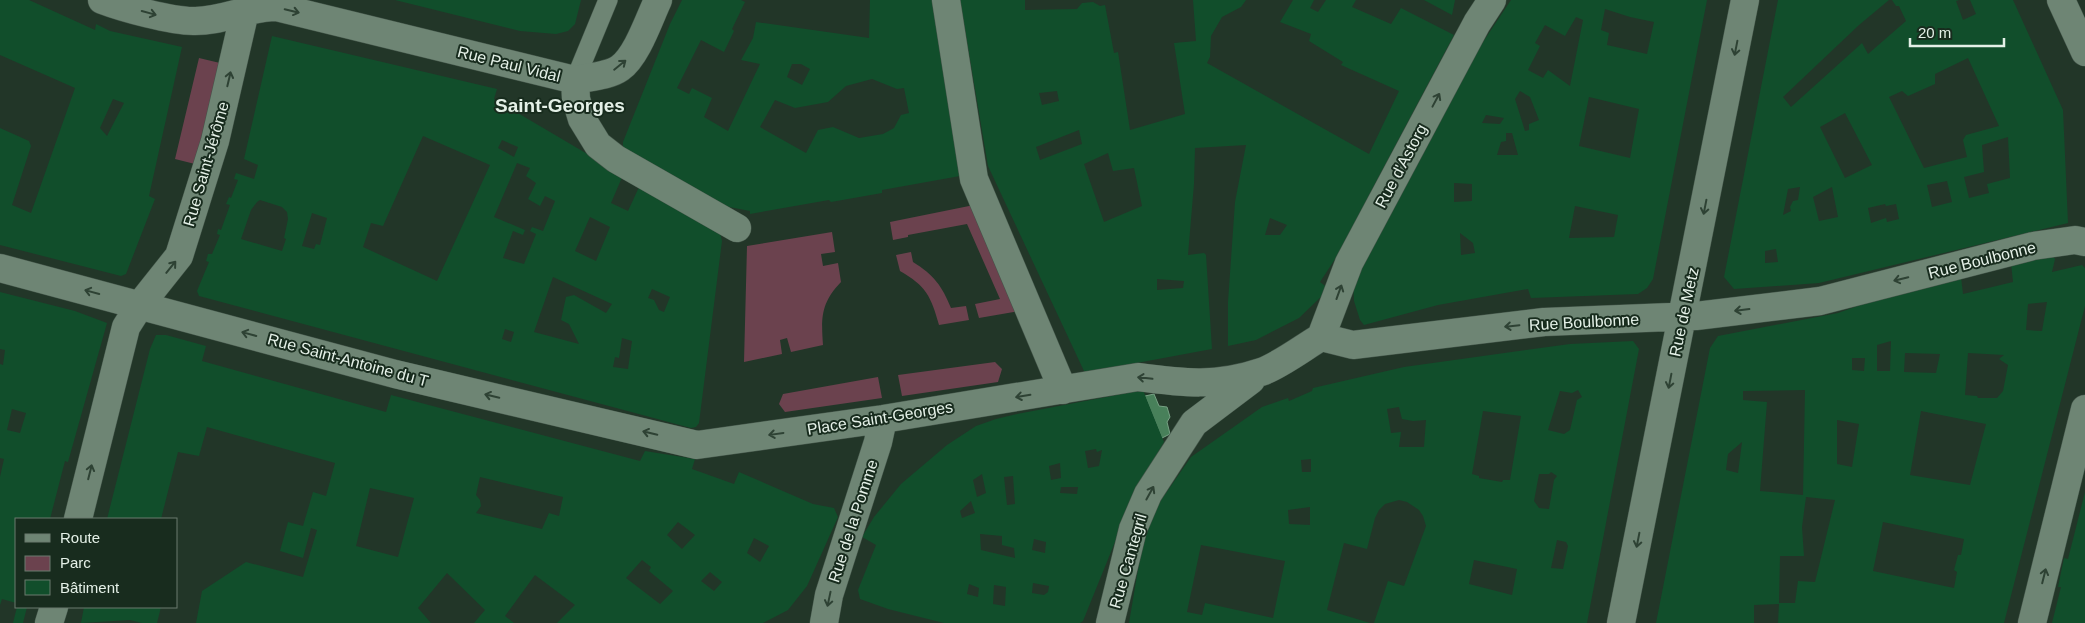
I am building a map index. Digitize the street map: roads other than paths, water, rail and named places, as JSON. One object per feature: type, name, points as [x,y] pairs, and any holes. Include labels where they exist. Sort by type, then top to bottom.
[{"type":"street","name":"Rue Paul Vidal","points":[[102,0],[172,19],[193,22],[259,7],[276,7],[575,80],[576,99],[582,119],[598,145],[616,159],[737,228]]},
{"type":"street","points":[[575,80],[620,68],[634,51],[658,0]]},
{"type":"street","points":[[946,0],[974,179],[1076,388],[1138,377],[1181,383],[1217,383],[1262,372],[1321,337]]},
{"type":"street","name":"Rue d'Astorg","points":[[1321,337],[1349,264],[1477,23],[1492,0]]},
{"type":"street","name":"Rue de Metz","points":[[1621,623],[1745,0]]},
{"type":"street","points":[[2061,0],[2085,52]]},
{"type":"street","points":[[2076,0],[2085,21]]},
{"type":"street","name":"Rue Saint-Jérôme","points":[[78,518],[126,327],[140,305],[180,256],[215,141],[245,11]]},
{"type":"street","name":"Rue Boulbonne","points":[[1321,337],[1353,344],[1544,322],[1696,316],[1820,301],[2033,246],[2075,240],[2085,242]]},
{"type":"street","name":"Rue Saint-Antoine du T","points":[[0,268],[395,374],[697,445]]},
{"type":"street","name":"Rue Cantegril","points":[[1110,623],[1137,520],[1148,494],[1194,424],[1262,372]]},
{"type":"street","points":[[1181,383],[1190,395],[1196,409],[1194,424]]},
{"type":"street","name":"Place Saint-Georges","points":[[697,445],[883,419],[1076,388]]},
{"type":"street","points":[[2032,623],[2085,409]]},
{"type":"street","name":"Rue de la Pomme","points":[[824,623],[829,595],[878,442],[883,419]]},
{"type":"street","points":[[49,623],[54,608]]},
{"type":"lane","points":[[575,80],[608,0]]},
{"type":"district","name":"Saint-Georges","points":[[560,105]]}]
